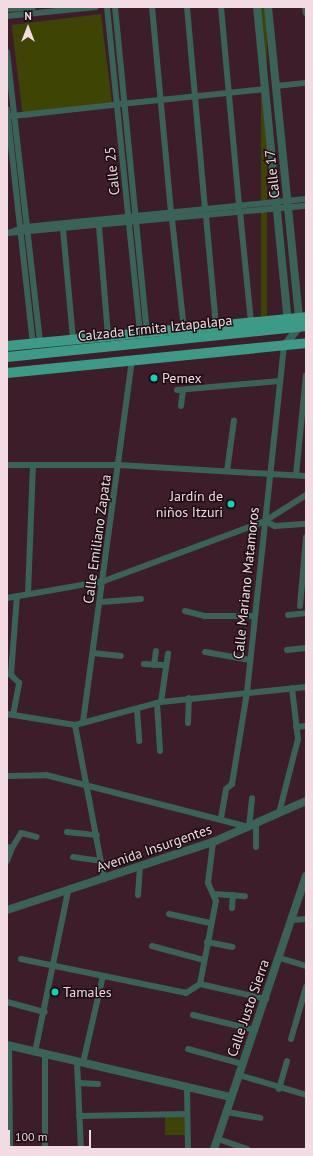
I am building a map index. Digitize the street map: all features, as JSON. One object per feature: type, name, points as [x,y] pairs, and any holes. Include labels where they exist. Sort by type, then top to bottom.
[{"type":"main road","name":"Calzada Ermita Iztapalapa","points":[[7,346],[143,332],[252,323],[297,324]]},
{"type":"main road","name":"Calzada Ermita Iztapalapa","points":[[7,357],[297,324]]},
{"type":"main road","name":"Calzada Ermita Iztapalapa","points":[[7,372],[132,359],[306,344]]},
{"type":"street","points":[[7,9],[33,7]]},
{"type":"street","points":[[7,16],[96,7]]},
{"type":"street","name":"Calle 25","points":[[107,7],[129,223],[143,332]]},
{"type":"street","name":"Calle 25","points":[[115,7],[136,215],[143,332]]},
{"type":"street","points":[[152,7],[171,215],[184,329]]},
{"type":"street","points":[[187,7],[216,326]]},
{"type":"street","points":[[221,7],[252,323]]},
{"type":"street","name":"Calle 17","points":[[257,7],[277,205],[297,324]]},
{"type":"street","name":"Calle 17","points":[[268,7],[288,204],[297,324]]},
{"type":"street","points":[[305,7],[306,13]]},
{"type":"street","points":[[7,52],[10,116],[36,343]]},
{"type":"street","points":[[276,86],[306,83]]},
{"type":"street","points":[[10,116],[265,89]]},
{"type":"street","points":[[7,109],[10,116]]},
{"type":"street","points":[[9,233],[136,215],[171,215],[240,209],[288,204],[306,199]]},
{"type":"street","points":[[288,204],[306,206]]},
{"type":"street","points":[[22,230],[63,230],[136,223],[171,215]]},
{"type":"street","points":[[99,226],[108,336]]},
{"type":"street","points":[[63,230],[73,339]]},
{"type":"street","points":[[284,346],[297,324]]},
{"type":"street","name":"Calle Mariano Matamoros","points":[[221,818],[226,789],[233,779],[247,692],[284,346]]},
{"type":"street","name":"Calle Emiliano Zapata","points":[[83,722],[104,582],[132,359]]},
{"type":"street","points":[[296,476],[306,375]]},
{"type":"street","points":[[181,406],[180,390],[280,381]]},
{"type":"street","points":[[227,471],[234,420]]},
{"type":"street","points":[[28,594],[33,465]]},
{"type":"street","points":[[7,466],[119,465],[306,476]]},
{"type":"street","points":[[7,598],[104,582],[265,520],[306,495]]},
{"type":"street","points":[[265,520],[275,526],[306,524]]},
{"type":"street","points":[[300,606],[306,537]]},
{"type":"street","points":[[17,596],[9,674],[19,684],[9,716],[75,725],[159,702],[306,687]]},
{"type":"street","points":[[101,602],[141,599]]},
{"type":"street","points":[[185,611],[205,616],[255,616]]},
{"type":"street","points":[[288,615],[306,613]]},
{"type":"street","points":[[287,650],[306,648]]},
{"type":"street","points":[[154,665],[156,651]]},
{"type":"street","points":[[205,652],[250,660]]},
{"type":"street","points":[[94,653],[120,656]]},
{"type":"street","points":[[160,751],[159,702],[168,654]]},
{"type":"street","points":[[144,664],[166,665]]},
{"type":"street","points":[[279,813],[297,749],[292,688]]},
{"type":"street","points":[[188,723],[189,698]]},
{"type":"street","points":[[137,709],[139,741]]},
{"type":"street","points":[[75,725],[88,785],[104,879]]},
{"type":"street","points":[[296,727],[306,726]]},
{"type":"street","points":[[7,776],[46,775],[253,826]]},
{"type":"street","points":[[252,798],[253,826],[256,847]]},
{"type":"street","name":"Avenida Insurgentes","points":[[7,910],[213,842],[253,826],[306,801]]},
{"type":"street","points":[[68,832],[97,835]]},
{"type":"street","points":[[7,861],[10,847],[21,833],[37,836]]},
{"type":"street","points":[[200,984],[210,923],[216,901],[208,883],[213,842]]},
{"type":"street","points":[[73,857],[101,861]]},
{"type":"street","points":[[138,895],[140,867]]},
{"type":"street","name":"Calle Justo Sierra","points":[[214,1149],[242,1064],[280,958],[305,880]]},
{"type":"street","points":[[35,1052],[46,1012],[68,891]]},
{"type":"street","points":[[214,894],[245,896]]},
{"type":"street","points":[[232,908],[233,895]]},
{"type":"street","points":[[169,914],[210,923]]},
{"type":"street","points":[[292,920],[306,919]]},
{"type":"street","points":[[207,942],[233,947]]},
{"type":"street","points":[[152,946],[204,960]]},
{"type":"street","points":[[280,958],[306,966]]},
{"type":"street","points":[[21,959],[186,993],[200,984],[266,998]]},
{"type":"street","points":[[81,1149],[78,1083],[80,1062],[103,976]]},
{"type":"street","points":[[292,1039],[306,987]]},
{"type":"street","points":[[7,1002],[46,1012]]},
{"type":"street","points":[[193,1015],[255,1030]]},
{"type":"street","points":[[10,1149],[8,1112],[8,1046],[231,1097]]},
{"type":"street","points":[[188,1049],[242,1064]]},
{"type":"street","points":[[45,1055],[45,1149]]},
{"type":"street","points":[[279,1089],[287,1061]]},
{"type":"street","points":[[239,1075],[279,1089],[306,1095]]},
{"type":"street","points":[[78,1083],[98,1084]]},
{"type":"street","points":[[187,1086],[188,1149]]},
{"type":"street","points":[[227,1112],[260,1118]]},
{"type":"street","points":[[79,1116],[187,1114]]},
{"type":"street","points":[[218,1139],[247,1149]]},
{"type":"green space","points":[[261,7],[267,7],[267,316],[261,316]]},
{"type":"green space","points":[[101,14],[112,107],[23,118],[12,25]]},
{"type":"green space","points":[[165,1117],[185,1117],[185,1135],[165,1135]]},
{"type":"place","name":"Pemex","points":[[154,378]]},
{"type":"place","name":"Jardín de niños Itzuri","points":[[231,504]]},
{"type":"place","name":"Tamales","points":[[55,992]]}]
